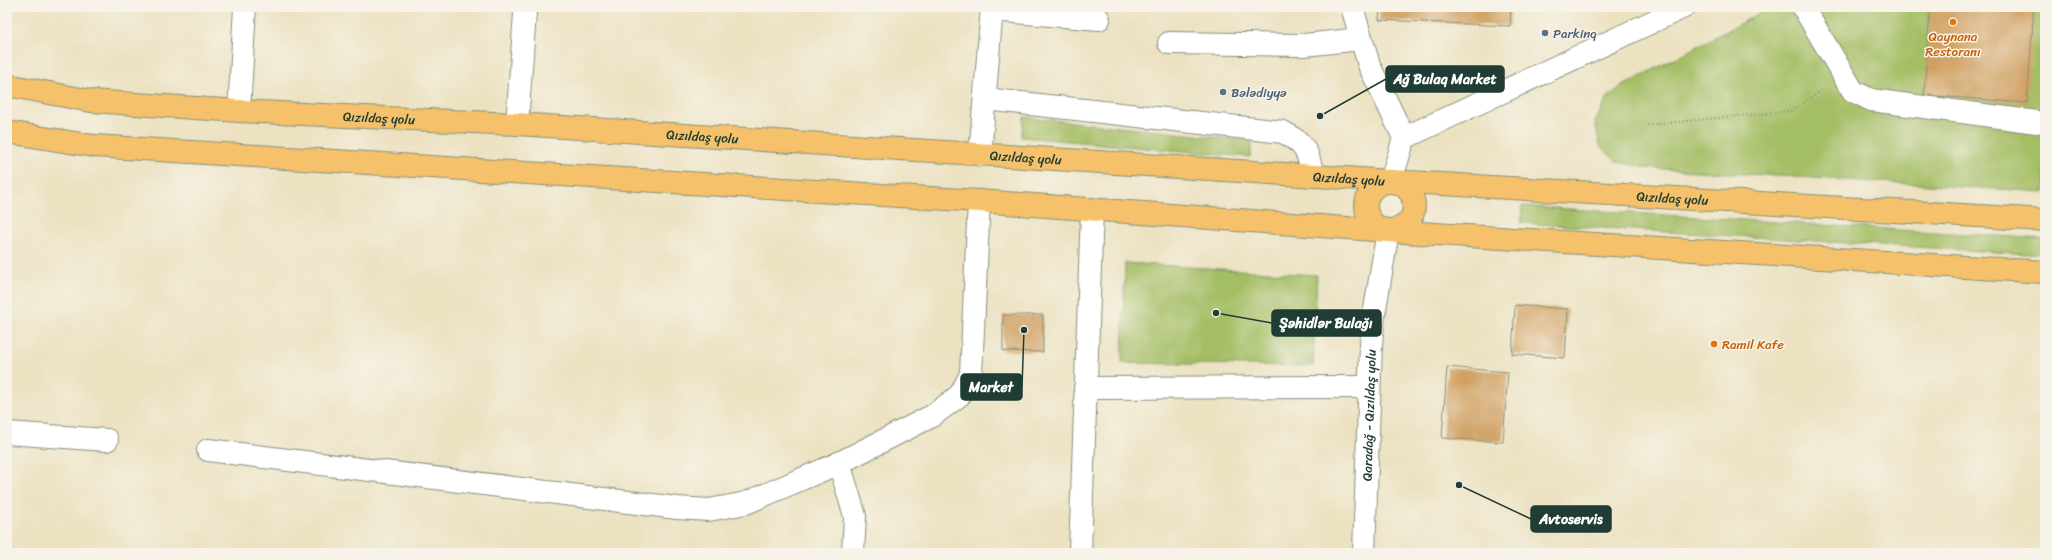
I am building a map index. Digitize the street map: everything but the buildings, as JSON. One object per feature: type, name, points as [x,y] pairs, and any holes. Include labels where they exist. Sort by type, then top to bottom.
[{"type":"main road","name":"Qızıldaş yolu","points":[[7,85],[91,101],[240,111],[517,124],[1391,181],[2045,220]]},
{"type":"main road","points":[[7,132],[102,146],[979,201],[1388,230],[2045,272]]},
{"type":"main road","points":[[1391,181],[1399,182],[1406,186],[1414,199],[1415,207],[1413,215],[1404,227],[1388,230],[1374,225],[1369,219],[1366,205],[1367,197],[1376,185],[1391,181]]},
{"type":"street","points":[[240,111],[245,7]]},
{"type":"street","points":[[1352,7],[1369,65],[1404,138],[1391,181]]},
{"type":"street","points":[[1404,138],[1684,7]]},
{"type":"street","points":[[1803,7],[1853,91],[1871,100],[2037,122]]},
{"type":"street","points":[[980,155],[992,9],[1099,20]]},
{"type":"street","points":[[517,124],[525,13]]},
{"type":"street","points":[[1169,43],[1304,45],[1361,38]]},
{"type":"street","points":[[985,99],[1283,132],[1298,140],[1308,151],[1314,176]]},
{"type":"street","points":[[208,450],[677,508],[710,510],[746,503],[839,463],[932,416],[960,395],[971,374],[979,201]]},
{"type":"street","points":[[1080,553],[1092,210]]},
{"type":"street","name":"Qaradağ - Qızıldaş yolu","points":[[1364,553],[1368,387],[1374,315],[1388,230]]},
{"type":"street","points":[[1086,388],[1368,387]]},
{"type":"street","points":[[7,432],[107,440]]},
{"type":"street","points":[[839,463],[855,516],[853,553]]},
{"type":"path","points":[[1648,125],[1791,111],[1844,76]]},
{"type":"green space","points":[[1771,7],[2045,7],[2045,192],[1647,168],[1616,161],[1600,146],[1595,122],[1608,97],[1621,87]]},
{"type":"green space","points":[[1024,117],[1252,141],[1250,157],[1021,137]]},
{"type":"green space","points":[[1522,206],[2045,239],[2045,255],[1521,223]]},
{"type":"green space","points":[[1125,263],[1317,275],[1313,366],[1122,363]]},
{"type":"place","name":"Qaynana Restoranı","points":[[1953,22]]},
{"type":"place","name":"Parkinq","points":[[1545,33]]},
{"type":"place","name":"Bələdiyyə","points":[[1223,92]]},
{"type":"place","name":"Ağ Bulaq Market","points":[[1320,116]]},
{"type":"place","name":"Şəhidlər Bulağı","points":[[1216,313]]},
{"type":"place","name":"Market","points":[[1024,330]]},
{"type":"place","name":"Ramil Kafe","points":[[1714,344]]},
{"type":"place","name":"Avtoservis","points":[[1459,485]]}]
